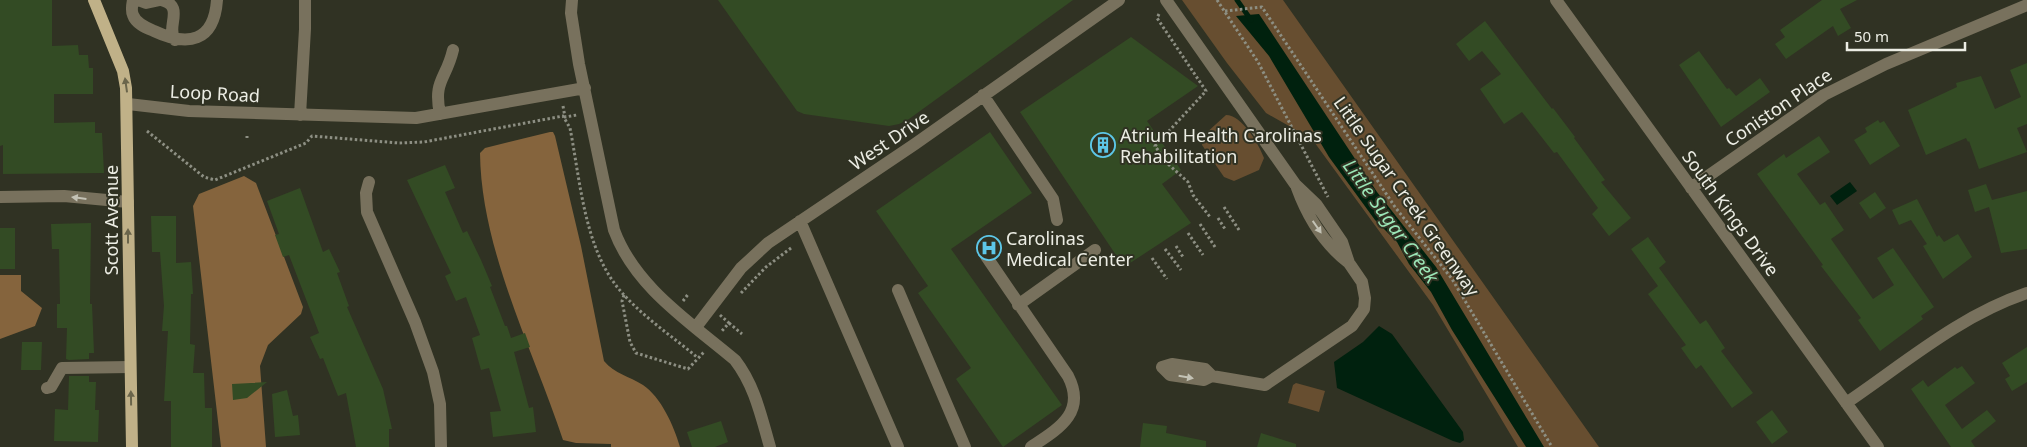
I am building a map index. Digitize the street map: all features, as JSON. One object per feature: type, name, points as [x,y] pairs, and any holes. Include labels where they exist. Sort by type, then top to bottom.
[{"type":"main road","name":"Scott Avenue","points":[[94,0],[123,71],[128,104],[132,447]]},
{"type":"street","points":[[132,0],[133,16],[139,23],[175,40],[192,40],[205,32],[214,20],[217,0]]},
{"type":"street","points":[[138,0],[146,3],[160,0],[166,1],[172,7],[175,15],[171,32],[175,40]]},
{"type":"street","points":[[300,115],[305,29],[304,0]]},
{"type":"street","points":[[572,0],[571,13],[579,64],[614,230],[624,256],[648,285],[735,360],[745,373],[754,391],[770,447]]},
{"type":"street","name":"West Drive","points":[[696,327],[740,268],[768,243],[1119,0]]},
{"type":"street","points":[[1166,0],[1295,184],[1321,211],[1342,242],[1349,263],[1362,282],[1366,298],[1364,309],[1352,326],[1265,385],[1212,376]]},
{"type":"street","name":"South Kings Drive","points":[[1556,0],[1878,447]]},
{"type":"street","name":"Coniston Place","points":[[1691,188],[1800,110],[1830,91],[1886,64],[2027,5]]},
{"type":"street","points":[[440,114],[437,89],[450,66],[453,50]]},
{"type":"street","name":"Loop Road","points":[[128,104],[189,111],[416,118],[585,88]]},
{"type":"street","points":[[983,95],[1053,199],[1057,220]]},
{"type":"street","points":[[369,182],[366,193],[367,212],[418,328],[433,372],[440,404],[441,447]]},
{"type":"street","points":[[0,197],[64,196],[128,202]]},
{"type":"street","points":[[800,221],[898,447]]},
{"type":"street","points":[[1018,305],[1096,250]]},
{"type":"street","points":[[986,256],[1068,376],[1075,396],[1074,407],[1068,418],[1059,428],[1031,447]]},
{"type":"street","points":[[898,290],[965,447]]},
{"type":"street","points":[[1846,403],[1955,326],[1988,308],[2027,292]]},
{"type":"street","points":[[47,388],[51,387],[62,368],[130,367]]},
{"type":"path","points":[[1217,0],[1258,62],[1329,199]]},
{"type":"path","name":"Little Sugar Creek Greenway","points":[[1225,11],[1262,7],[1396,207],[1452,279],[1552,447]]},
{"type":"path","points":[[1159,12],[1157,18],[1206,91],[1154,146],[1168,164],[1188,182],[1193,195],[1210,217]]},
{"type":"path","points":[[562,105],[570,128],[594,245],[608,273],[624,295],[698,358]]},
{"type":"path","points":[[147,131],[204,177],[215,180],[306,143],[312,136],[399,143],[424,142],[558,115],[565,117],[577,115]]},
{"type":"path","points":[[1224,207],[1239,230]]},
{"type":"path","points":[[1218,218],[1225,229]]},
{"type":"path","points":[[1200,224],[1215,247]]},
{"type":"path","points":[[1188,233],[1203,255]]},
{"type":"path","points":[[1176,246],[1184,257]]},
{"type":"path","points":[[735,301],[766,267],[791,248]]},
{"type":"path","points":[[1165,249],[1181,270]]},
{"type":"path","points":[[1152,258],[1167,279]]},
{"type":"path","points":[[685,299],[688,293]]},
{"type":"path","points":[[624,295],[622,301],[630,342],[636,353],[685,369],[691,367],[706,350]]},
{"type":"path","points":[[728,309],[721,316],[742,334]]},
{"type":"path","points":[[661,326],[664,322]]},
{"type":"path","points":[[721,332],[729,323]]},
{"type":"shaded area","points":[[1182,0],[1283,0],[1599,447],[1518,447],[1433,305],[1312,139],[1266,113]]},
{"type":"shaded area","points":[[1226,115],[1232,116],[1244,125],[1254,138],[1264,158],[1259,170],[1234,181],[1224,177],[1202,145],[1204,135]]},
{"type":"shaded area","points":[[553,132],[555,136],[581,246],[604,361],[617,372],[650,390],[661,404],[670,421],[680,447],[611,447],[611,444],[576,443],[563,440],[499,262],[489,226],[480,153],[485,148]]},
{"type":"shaded area","points":[[244,176],[256,183],[303,307],[301,314],[268,345],[260,366],[266,447],[221,447],[193,206],[199,194]]},
{"type":"shaded area","points":[[0,275],[21,275],[21,291],[42,308],[35,326],[0,339]]},
{"type":"shaded area","points":[[1296,383],[1325,391],[1319,412],[1288,403],[1293,385]]},
{"type":"water","points":[[1259,14],[1377,192],[1436,267],[1544,447],[1526,447],[1452,330],[1431,292],[1409,264],[1397,242],[1375,220],[1329,157],[1269,56],[1236,16]]},
{"type":"water","points":[[1850,182],[1857,191],[1837,205],[1830,196]]},
{"type":"water","points":[[1379,326],[1392,334],[1463,432],[1464,440],[1460,443],[1337,388],[1334,362],[1363,342]]},
{"type":"building","points":[[0,0],[52,0],[52,46],[78,45],[79,55],[88,55],[89,68],[93,68],[93,94],[54,94],[54,123],[95,122],[95,133],[102,133],[104,173],[3,174],[3,145],[0,146]]},
{"type":"building","points":[[718,0],[1073,0],[909,119],[889,126],[804,114],[797,111]]},
{"type":"building","points":[[1822,0],[1857,0],[1840,9],[1851,28],[1838,36],[1833,26],[1786,59],[1775,44],[1785,37],[1780,30]]},
{"type":"building","points":[[1485,21],[1575,137],[1605,180],[1601,182],[1631,218],[1609,236],[1592,214],[1598,208],[1557,152],[1554,153],[1522,112],[1504,124],[1480,89],[1501,74],[1482,51],[1469,61],[1456,44]]},
{"type":"building","name":"Atrium Health Carolinas Rehabilitation","points":[[1131,37],[1198,86],[1147,121],[1181,170],[1162,184],[1191,223],[1124,267],[1020,112]]},
{"type":"building","points":[[1699,51],[1727,89],[1729,88],[1736,96],[1760,78],[1770,92],[1721,127],[1679,65]]},
{"type":"building","points":[[2027,63],[2027,124],[2017,128],[2027,152],[1979,169],[1969,141],[1966,138],[1926,155],[1908,110],[1957,87],[1956,83],[1981,76],[1995,109],[2021,97],[2010,70]]},
{"type":"building","points":[[1878,120],[1880,123],[1884,121],[1900,146],[1870,165],[1854,140],[1867,132],[1865,128]]},
{"type":"building","points":[[990,132],[1032,193],[951,249],[1062,405],[1003,447],[956,379],[971,368],[918,293],[928,286],[876,211]]},
{"type":"building","points":[[1819,136],[1830,152],[1797,174],[1820,205],[1825,202],[1844,230],[1831,239],[1873,299],[1894,285],[1877,258],[1893,248],[1934,307],[1921,316],[1923,319],[1880,351],[1858,320],[1861,318],[1821,266],[1823,265],[1757,174],[1784,154],[1786,158]]},
{"type":"building","points":[[445,165],[455,188],[445,192],[463,233],[467,231],[481,260],[505,326],[507,326],[511,338],[525,333],[530,347],[514,352],[529,408],[533,407],[536,432],[493,437],[490,412],[501,411],[489,368],[481,370],[472,338],[480,335],[466,297],[456,301],[445,276],[451,273],[407,180]]},
{"type":"building","points":[[1986,184],[1992,200],[2027,191],[2027,249],[2001,253],[1989,207],[1975,212],[1968,190]]},
{"type":"building","points":[[300,188],[323,252],[329,249],[340,272],[337,273],[349,306],[347,307],[383,389],[392,429],[389,429],[389,447],[356,447],[346,393],[338,396],[323,358],[320,359],[310,337],[319,333],[289,255],[283,257],[275,235],[279,234],[267,201]]},
{"type":"building","points":[[1875,192],[1886,208],[1870,219],[1859,203]]},
{"type":"building","points":[[1917,199],[1937,237],[1939,235],[1944,242],[1958,234],[1972,257],[1943,279],[1923,246],[1927,244],[1911,220],[1899,225],[1892,210]]},
{"type":"building","points":[[151,216],[176,216],[176,263],[191,262],[193,294],[191,294],[190,344],[195,345],[193,373],[204,373],[205,408],[212,408],[212,447],[171,447],[171,401],[164,401],[168,331],[162,331],[164,306],[160,252],[152,252]]},
{"type":"building","points":[[91,223],[90,304],[92,304],[94,353],[89,353],[89,359],[69,360],[66,359],[67,328],[57,328],[57,304],[60,304],[59,249],[52,249],[51,224]]},
{"type":"building","points":[[0,228],[15,228],[15,269],[0,269]]},
{"type":"building","points":[[1648,237],[1666,262],[1659,268],[1700,324],[1706,320],[1725,348],[1721,351],[1753,393],[1732,408],[1701,365],[1696,369],[1681,348],[1686,345],[1648,294],[1658,286],[1631,249]]},
{"type":"building","points":[[22,342],[42,342],[41,370],[21,370]]},
{"type":"building","points":[[2027,347],[2027,382],[2012,391],[2005,379],[2010,376],[2002,363]]},
{"type":"building","points":[[1962,366],[1975,383],[1945,405],[1962,429],[1987,410],[1996,421],[1971,441],[1975,447],[1951,447],[1911,389],[1923,380],[1928,387],[1955,367],[1957,369]]},
{"type":"building","points":[[69,376],[89,376],[89,382],[96,382],[95,410],[99,410],[98,442],[54,441],[55,409],[68,410]]},
{"type":"building","points":[[267,382],[247,398],[233,400],[232,384]]},
{"type":"building","points":[[287,390],[293,416],[298,415],[300,435],[275,437],[272,394]]},
{"type":"building","points":[[1772,410],[1788,432],[1772,444],[1756,422]]},
{"type":"building","points":[[721,421],[728,442],[715,447],[692,447],[687,432]]},
{"type":"building","points":[[1143,423],[1167,426],[1166,433],[1206,441],[1206,447],[1140,447]]},
{"type":"building","points":[[1261,433],[1296,444],[1296,447],[1257,447]]},
{"type":"waterway","name":"Little Sugar Creek","points":[[1237,0],[1251,20]]},
{"type":"place","name":"Atrium Health Carolinas Rehabilitation","points":[[1103,145]]},
{"type":"place","name":"Carolinas Medical Center","points":[[989,248]]}]
